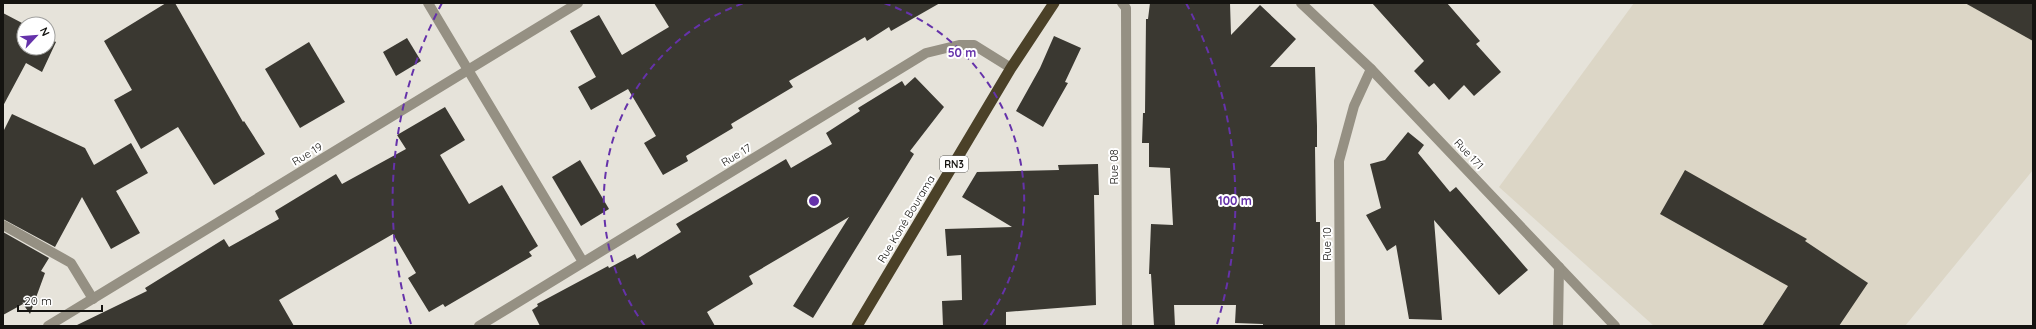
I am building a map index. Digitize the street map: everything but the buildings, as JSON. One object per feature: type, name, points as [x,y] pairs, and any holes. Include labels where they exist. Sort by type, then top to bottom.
[{"type":"highway","name":"Rue Koné Bourama","points":[[857,326],[1011,68],[1054,3]]},
{"type":"street","points":[[428,3],[583,262]]},
{"type":"street","name":"Rue 19","points":[[48,326],[578,3]]},
{"type":"street","name":"Rue 171","points":[[1301,3],[1372,69],[1615,326]]},
{"type":"street","name":"Rue 08","points":[[1124,6],[1127,326]]},
{"type":"street","name":"Rue 17","points":[[479,326],[926,53],[959,45],[974,45],[1011,68]]},
{"type":"street","name":"Rue 10","points":[[1340,326],[1339,161],[1354,106],[1372,69]]},
{"type":"street","points":[[3,225],[71,263],[92,299]]},
{"type":"street","points":[[1558,326],[1559,267]]},
{"type":"shaded area","points":[[1634,3],[2033,3],[2033,170],[1905,326],[1654,326],[1499,187]]}]
